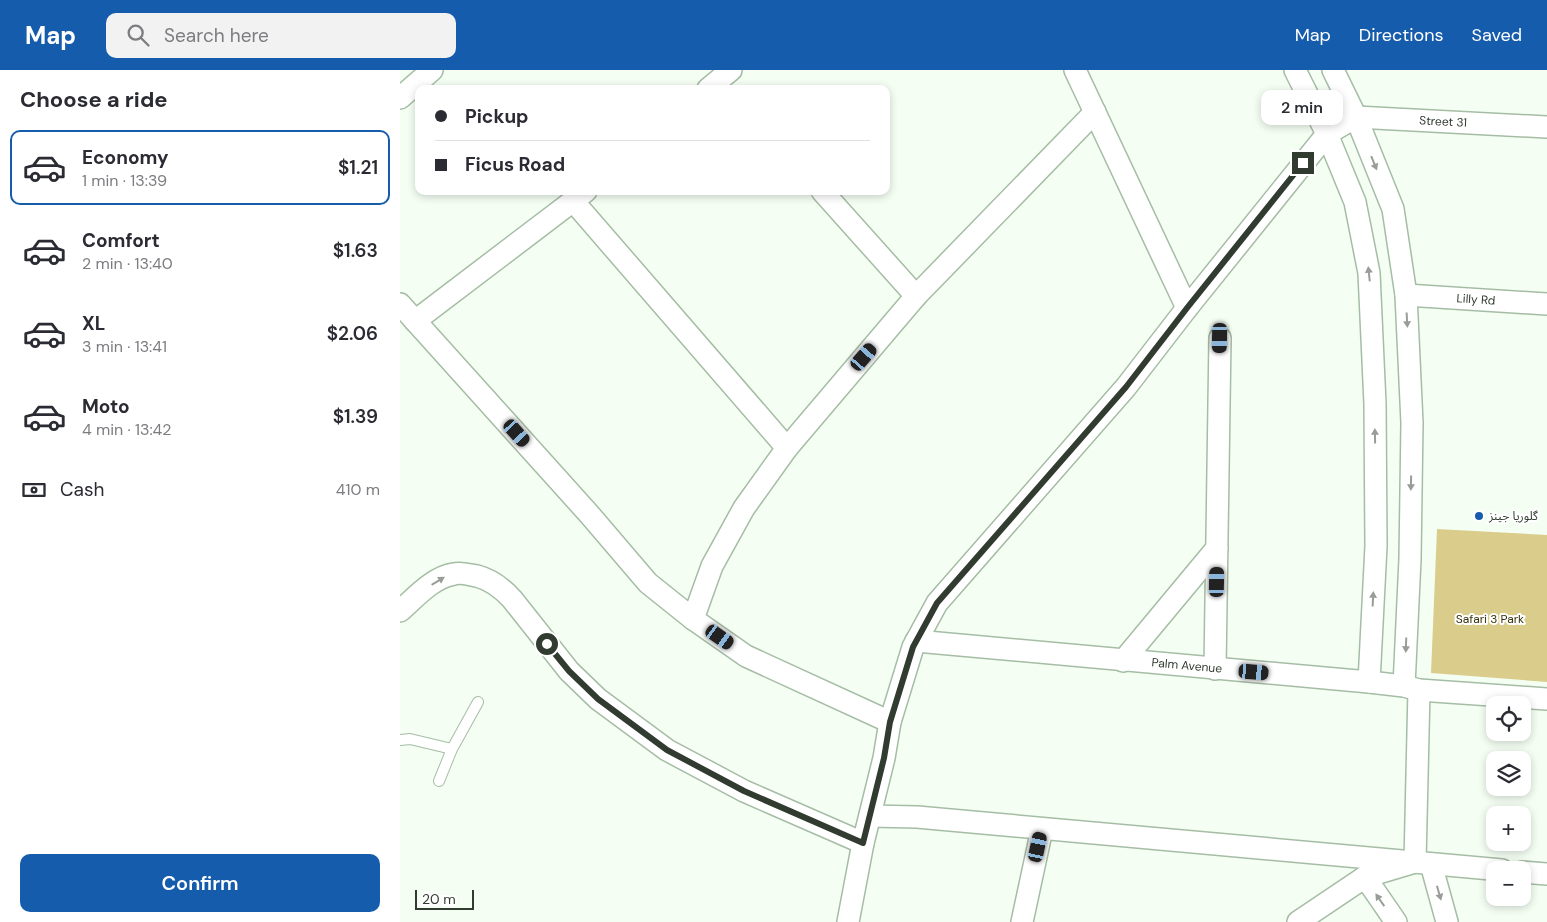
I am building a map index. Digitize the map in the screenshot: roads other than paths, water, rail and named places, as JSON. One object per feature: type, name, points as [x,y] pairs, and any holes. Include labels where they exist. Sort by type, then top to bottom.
[{"type":"street","points":[[400,98],[432,70]]},
{"type":"street","points":[[1075,70],[1187,308]]},
{"type":"street","points":[[1296,70],[1341,126],[1392,209],[1406,295],[1412,423],[1410,559],[1412,688],[1423,863],[1447,922]]},
{"type":"street","points":[[1333,70],[1341,126],[1369,273],[1375,404],[1376,546],[1369,682]]},
{"type":"street","points":[[694,619],[712,566],[744,508],[787,448],[916,296],[1095,112]]},
{"type":"street","points":[[848,922],[863,843],[884,758],[890,722],[913,647],[937,603],[1126,387],[1187,308],[1341,126]]},
{"type":"street","name":"Street 31","points":[[1341,126],[1547,127]]},
{"type":"street","points":[[826,195],[916,296]]},
{"type":"street","points":[[415,321],[580,196],[787,448]]},
{"type":"street","name":"Lilly Rd","points":[[1406,295],[1547,304]]},
{"type":"street","points":[[400,304],[589,514],[648,583],[746,656],[890,722]]},
{"type":"street","points":[[1215,669],[1220,338]]},
{"type":"street","points":[[1123,661],[1217,548]]},
{"type":"street","points":[[400,611],[444,577],[455,573],[470,574],[486,579],[502,588],[575,677],[598,699],[667,750],[744,791],[863,843]]},
{"type":"street","name":"Palm Avenue","points":[[916,641],[1547,699]]},
{"type":"street","points":[[870,816],[917,817],[1486,869]]},
{"type":"street","points":[[1022,922],[1042,829]]},
{"type":"street","points":[[1298,922],[1365,877],[1423,863]]},
{"type":"street","points":[[1531,873],[1547,874]]},
{"type":"street","points":[[1365,877],[1396,922]]},
{"type":"lane","points":[[438,781],[452,750],[478,702]]},
{"type":"lane","points":[[400,740],[410,739],[452,750]]},
{"type":"place","name":"گلوریا جینز","points":[[1479,516]]},
{"type":"park label","name":"Safari 3 Park","points":[[1490,619]]}]
